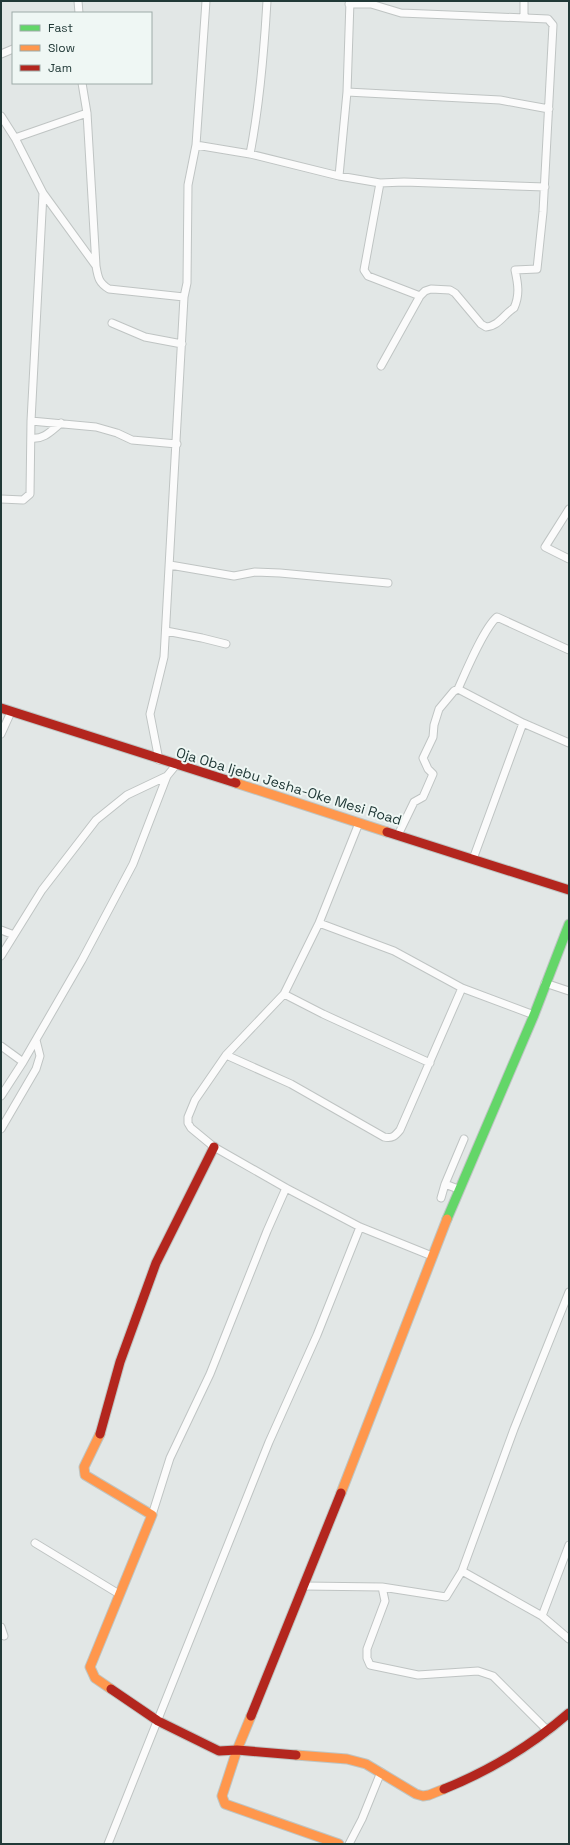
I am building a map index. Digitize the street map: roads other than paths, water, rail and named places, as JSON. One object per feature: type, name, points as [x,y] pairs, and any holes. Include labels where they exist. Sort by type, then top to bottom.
[{"type":"street","points":[[78,1],[79,12]]},
{"type":"street","points":[[159,760],[150,714],[152,702],[163,668],[166,631],[184,297],[187,283],[188,185],[196,145],[206,1]]},
{"type":"street","points":[[250,154],[258,116],[267,1]]},
{"type":"street","points":[[524,1],[524,17]]},
{"type":"street","points":[[339,176],[347,92],[350,3],[371,4],[401,13],[548,19],[553,25],[545,187],[538,266],[535,270],[515,270],[518,299],[514,308],[507,312],[497,324],[486,328],[455,293],[450,290],[425,291],[420,296],[381,366]]},
{"type":"street","points":[[1,54],[12,48]]},
{"type":"street","points":[[82,84],[86,113],[98,279],[109,289],[184,297]]},
{"type":"street","points":[[347,92],[500,100],[549,109]]},
{"type":"street","points":[[14,138],[86,113]]},
{"type":"street","points":[[1,116],[43,193],[96,266]]},
{"type":"street","points":[[196,145],[250,154],[339,176],[380,183],[404,182],[545,187]]},
{"type":"street","points":[[380,183],[364,270],[368,276],[420,296]]},
{"type":"street","points":[[1,499],[23,500],[30,494],[31,421],[43,193]]},
{"type":"street","points":[[112,323],[145,337],[182,344]]},
{"type":"street","points":[[31,421],[96,427],[117,433],[132,440],[177,444]]},
{"type":"street","points":[[31,438],[38,439],[45,436],[61,423]]},
{"type":"street","points":[[569,510],[545,547],[569,559]]},
{"type":"street","points":[[170,565],[234,576],[255,572],[280,573],[388,583]]},
{"type":"street","points":[[398,835],[414,802],[423,797],[433,774],[428,769],[423,758],[433,737],[434,725],[439,710],[451,693],[458,689],[492,621],[497,617],[569,650]]},
{"type":"street","points":[[166,631],[226,644]]},
{"type":"street","points":[[458,689],[523,723],[569,743]]},
{"type":"street","name":"Oja Oba Ijebu Jesha-Oke Mesi Road","points":[[1,708],[176,766],[359,822],[569,890]]},
{"type":"street","points":[[1,734],[11,712]]},
{"type":"street","points":[[473,859],[523,723]]},
{"type":"street","points":[[1,956],[42,890],[96,820],[127,795],[166,776],[176,766]]},
{"type":"street","points":[[1,1096],[23,1062],[82,960],[133,864],[166,776]]},
{"type":"street","points":[[359,822],[319,923],[284,994],[226,1055],[195,1100],[188,1117],[191,1128],[214,1147],[286,1188],[360,1227],[432,1256]]},
{"type":"street","points":[[319,923],[394,951],[462,988],[534,1015]]},
{"type":"street","points":[[339,1844],[225,1804],[222,1796],[237,1750],[304,1586],[458,1189],[534,1015],[545,983],[569,924]]},
{"type":"street","points":[[1,930],[14,935]]},
{"type":"street","points":[[545,983],[569,991]]},
{"type":"street","points":[[226,1055],[291,1084],[384,1137],[390,1138],[396,1135],[400,1130],[462,988]]},
{"type":"street","points":[[284,994],[323,1014],[430,1063]]},
{"type":"street","points":[[1,1129],[36,1069],[40,1056],[36,1040]]},
{"type":"street","points":[[1,1046],[23,1062]]},
{"type":"street","points":[[441,1198],[445,1184],[464,1139]]},
{"type":"street","points":[[152,1515],[85,1475],[84,1467],[102,1429],[120,1362],[156,1263],[214,1147]]},
{"type":"street","points":[[445,1184],[458,1189]]},
{"type":"street","points":[[286,1188],[267,1231],[210,1374],[170,1458],[152,1515],[90,1667],[91,1673],[95,1678],[158,1721],[219,1751],[237,1750],[347,1759],[366,1764],[416,1794],[423,1796],[476,1776],[548,1731],[569,1714]]},
{"type":"street","points":[[108,1844],[269,1442],[317,1334],[360,1227]]},
{"type":"street","points":[[304,1586],[382,1587],[446,1597],[462,1571],[514,1429],[569,1292]]},
{"type":"street","points":[[35,1543],[119,1594]]},
{"type":"street","points":[[542,1616],[569,1545]]},
{"type":"street","points":[[462,1571],[542,1616],[569,1639]]},
{"type":"street","points":[[382,1587],[384,1601],[367,1649],[367,1658],[370,1666],[418,1675],[478,1671],[492,1676],[548,1731]]},
{"type":"street","points":[[1,1627],[4,1636]]},
{"type":"street","points":[[349,1844],[362,1819],[381,1772]]}]
